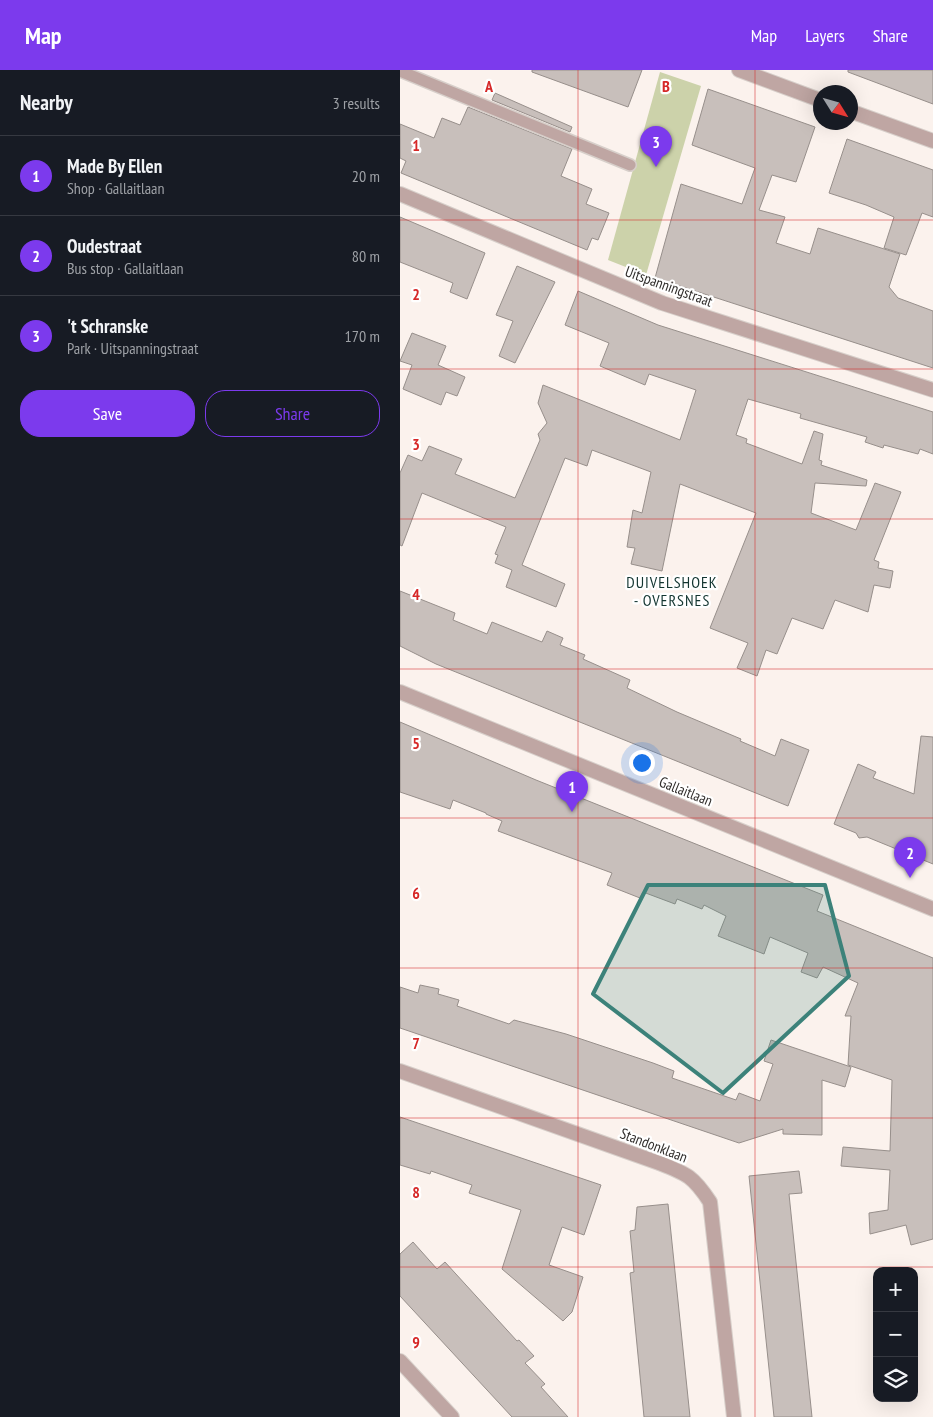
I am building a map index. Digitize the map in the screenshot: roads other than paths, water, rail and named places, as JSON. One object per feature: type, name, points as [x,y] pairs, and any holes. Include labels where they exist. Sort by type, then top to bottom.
[{"type":"street","points":[[739,70],[813,97]]},
{"type":"street","points":[[858,114],[933,141]]},
{"type":"street","name":"Uitspanningstraat","points":[[400,194],[662,303],[933,390]]},
{"type":"street","name":"Gallaitlaan","points":[[400,692],[933,909]]},
{"type":"street","name":"Standonklaan","points":[[400,1071],[660,1164],[686,1174],[697,1182],[710,1202],[734,1417]]},
{"type":"street","points":[[400,1361],[452,1417]]},
{"type":"lane","points":[[400,71],[630,166]]},
{"type":"place","name":"'t Schranske","points":[[656,167]]},
{"type":"place","name":"Made By Ellen","points":[[572,812]]},
{"type":"place","name":"Oudestraat","points":[[910,878]]},
{"type":"district","name":"DUIVELSHOEK - OVERSNES","points":[[672,591]]}]
